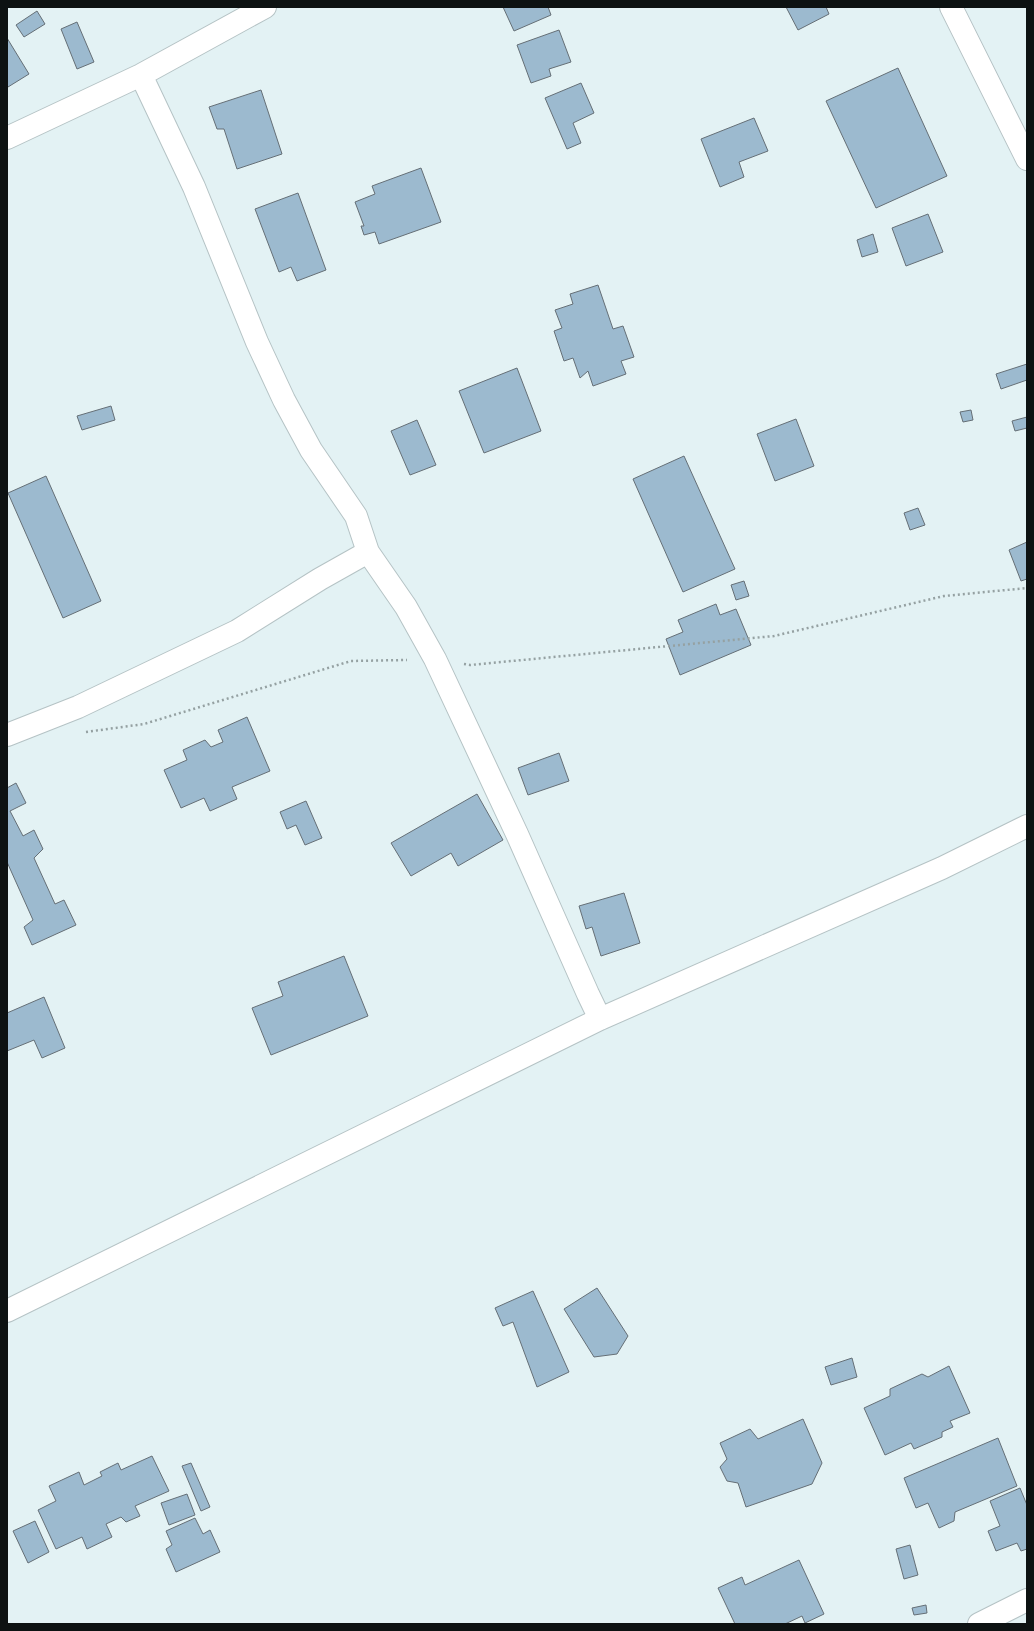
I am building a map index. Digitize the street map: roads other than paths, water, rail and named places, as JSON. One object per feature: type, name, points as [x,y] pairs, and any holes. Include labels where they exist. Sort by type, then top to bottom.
[{"type":"street","points":[[7,138],[141,75],[265,7]]},
{"type":"street","points":[[951,7],[1027,159]]},
{"type":"street","points":[[141,75],[194,187],[257,342],[284,400],[311,450],[356,516],[368,552],[406,607],[435,659],[517,834],[600,1020]]},
{"type":"street","points":[[7,735],[78,707],[237,631],[320,579],[368,552]]},
{"type":"street","points":[[7,1311],[600,1020],[942,868],[1027,826]]},
{"type":"street","points":[[979,1624],[1027,1600]]}]
